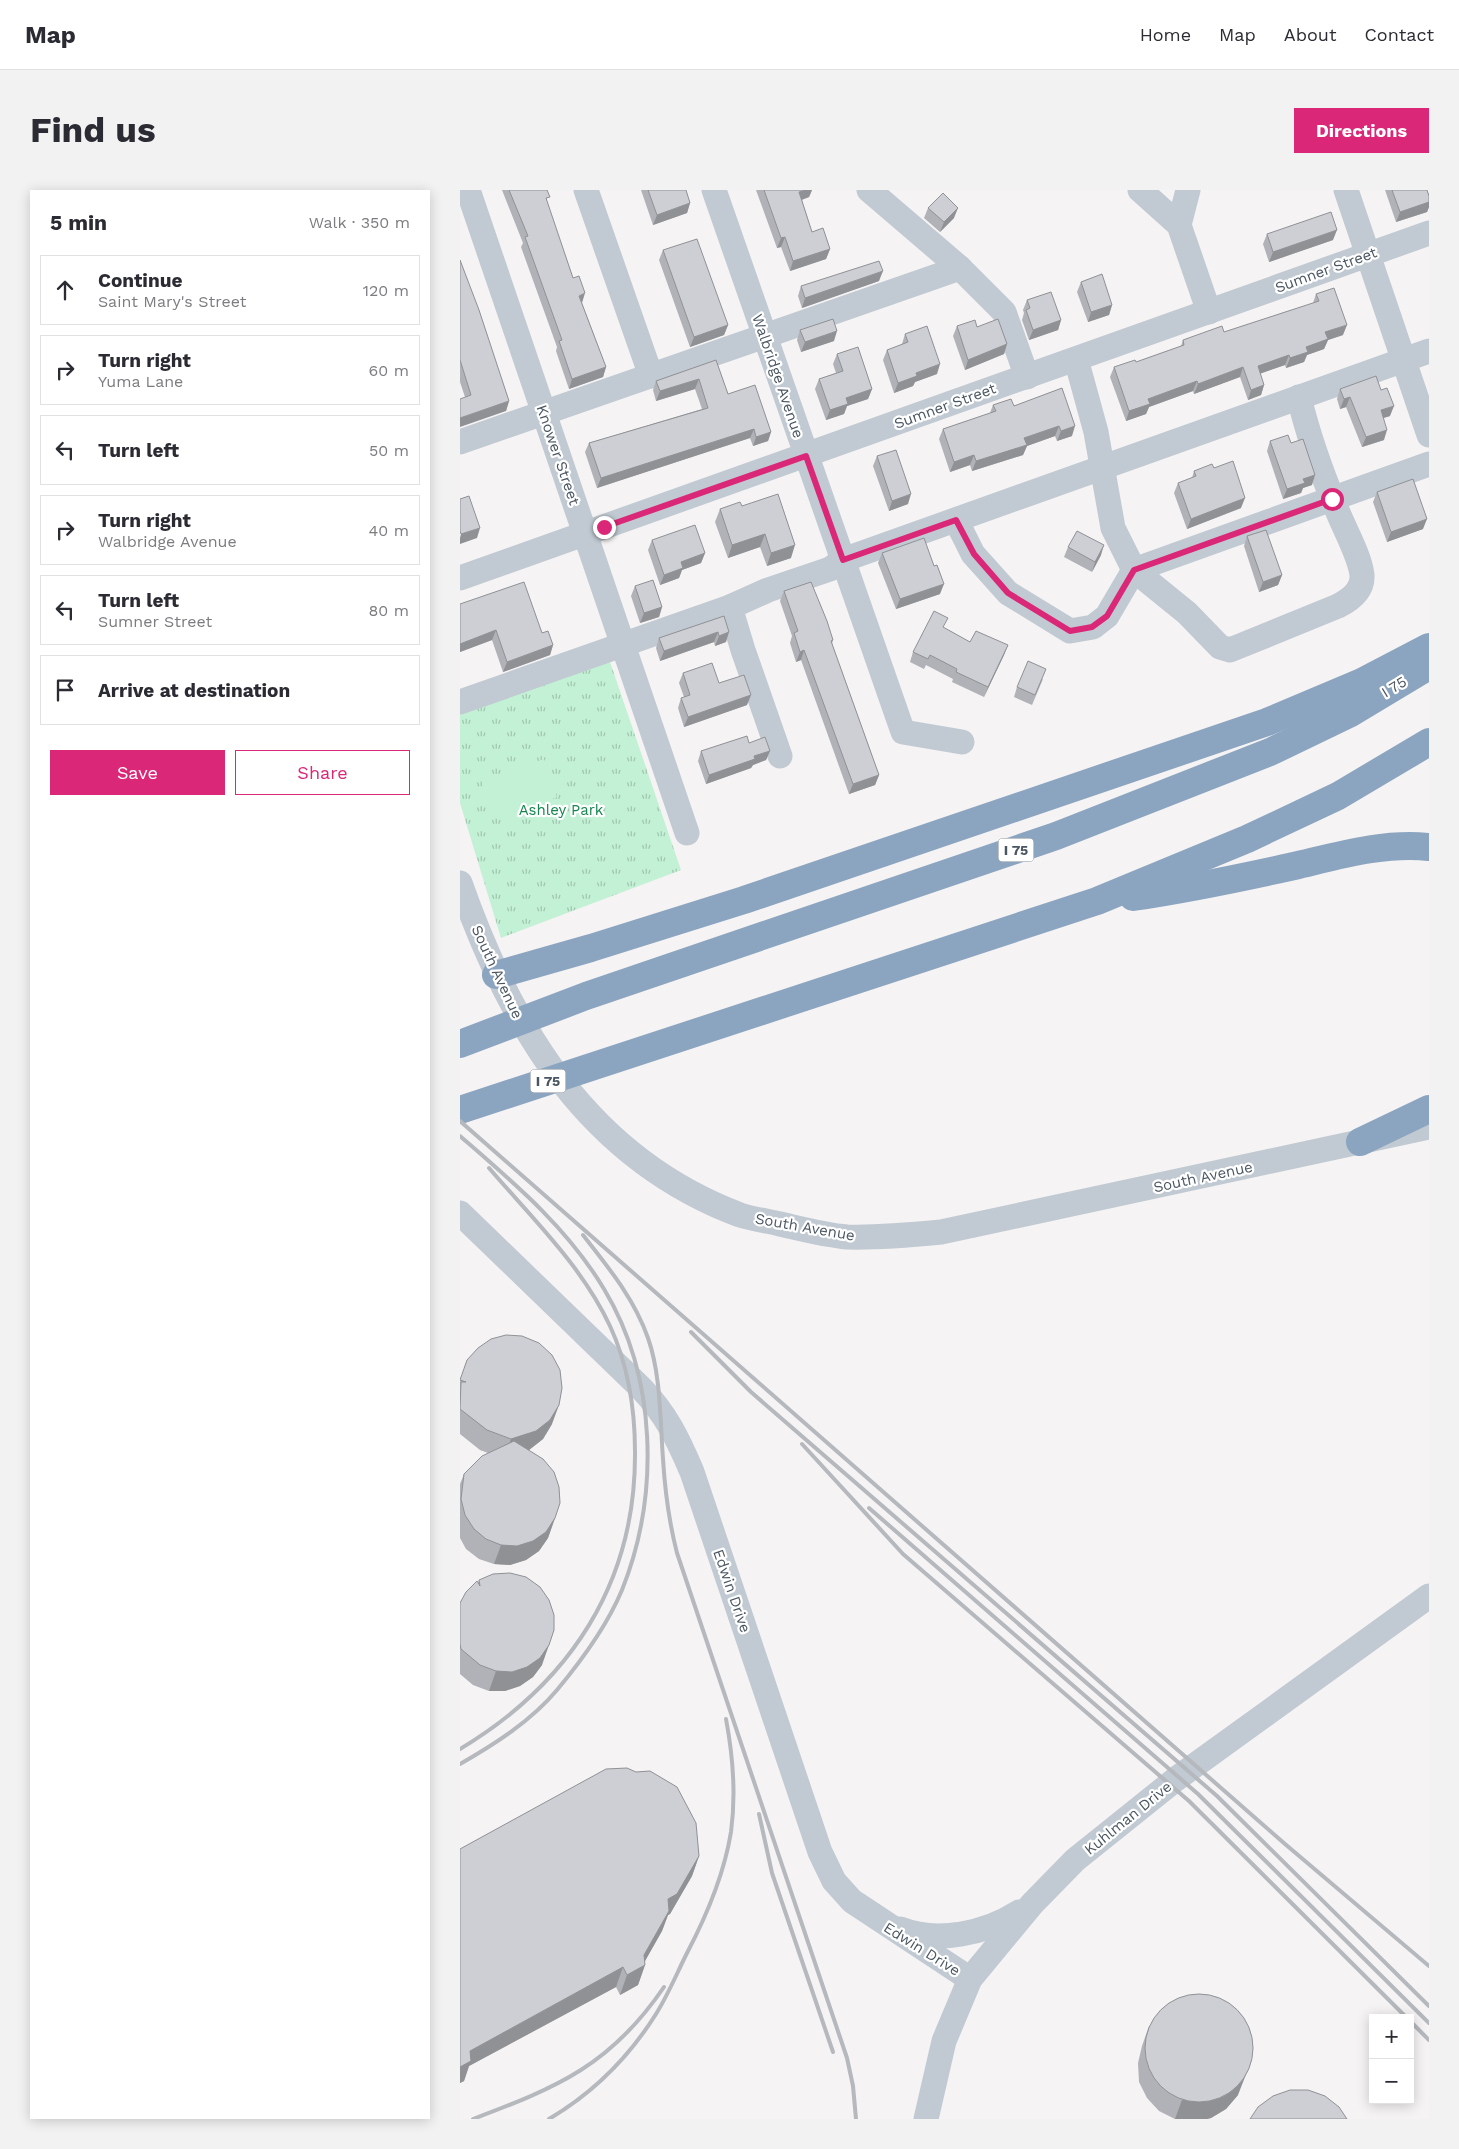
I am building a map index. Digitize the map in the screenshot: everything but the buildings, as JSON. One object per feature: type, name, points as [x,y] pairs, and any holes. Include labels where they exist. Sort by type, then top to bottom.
[{"type":"highway","points":[[496,974],[591,948],[753,897],[1267,722],[1362,682],[1429,647]]},
{"type":"highway","name":"I 75","points":[[460,1044],[586,996],[982,862],[1094,822],[1270,752],[1348,714],[1429,666]]},
{"type":"highway","name":"I 75","points":[[460,1110],[1096,901],[1247,840],[1330,800],[1429,742]]},
{"type":"highway","points":[[1096,901],[1190,889],[1360,850],[1416,845],[1429,847]]},
{"type":"highway","points":[[1360,1142],[1429,1109]]},
{"type":"street","name":"Knower Street","points":[[468,190],[687,833]]},
{"type":"street","points":[[586,190],[651,376]]},
{"type":"street","name":"Walbridge Avenue","points":[[714,190],[903,732],[962,742]]},
{"type":"street","points":[[869,190],[960,268],[1004,312],[1027,377]]},
{"type":"street","points":[[1140,190],[1179,225],[1209,312]]},
{"type":"street","points":[[1179,225],[1188,190]]},
{"type":"street","points":[[1346,190],[1429,435]]},
{"type":"street","name":"Sumner Street","points":[[460,578],[1429,233]]},
{"type":"street","points":[[460,442],[960,268]]},
{"type":"street","points":[[460,702],[730,607],[768,590],[830,569],[843,560],[1429,350]]},
{"type":"street","points":[[1076,359],[1096,432],[1113,528],[1134,570],[1187,613],[1220,647],[1230,650],[1350,600],[1358,590],[1362,576],[1308,432],[1299,397]]},
{"type":"street","points":[[956,520],[974,554],[1008,593],[1070,631],[1092,627],[1107,616],[1134,570],[1429,464]]},
{"type":"street","points":[[730,607],[742,650],[780,756]]},
{"type":"street","name":"South Avenue","points":[[460,883],[478,933],[496,974],[526,1032],[555,1074],[583,1108],[618,1142],[671,1182],[706,1201],[742,1216],[846,1237],[890,1237],[941,1232],[1429,1127]]},
{"type":"street","name":"Edwin Drive","points":[[460,1213],[641,1388],[660,1408],[674,1432],[692,1472],[820,1852],[834,1881],[852,1901],[878,1921],[970,1979]]},
{"type":"street","name":"Kuhlman Drive","points":[[926,2119],[944,2041],[970,1979],[1032,1904],[1076,1860],[1176,1779],[1429,1596]]},
{"type":"street","points":[[878,1921],[907,1932],[930,1935],[954,1935],[1002,1922],[1032,1904]]},
{"type":"green space","name":"Ashley Park","points":[[609,659],[681,870],[501,938],[460,803],[460,712]]},
{"type":"green space","points":[[544,759],[557,797],[494,818],[481,780]]},
{"type":"railway","points":[[460,1121],[1285,1844],[1429,1966]]},
{"type":"railway","points":[[460,1136],[520,1189],[556,1226],[604,1289],[622,1323],[635,1360],[643,1398],[647,1437],[647,1476],[643,1515],[634,1553],[622,1590],[609,1617],[585,1655],[557,1690],[536,1712],[512,1731],[460,1764]]},
{"type":"railway","points":[[460,1749],[499,1723],[534,1693],[564,1661],[589,1625],[609,1586],[624,1544],[632,1500],[635,1452],[634,1420],[626,1372],[622,1356],[599,1304],[555,1243],[489,1168]]},
{"type":"railway","points":[[583,1235],[628,1296],[648,1338],[658,1382],[666,1495],[677,1553],[847,2058],[853,2086],[856,2119]]},
{"type":"railway","points":[[691,1332],[751,1392],[1217,1796],[1429,2006]]},
{"type":"railway","points":[[802,1444],[903,1554],[1189,1801],[1403,2014]]},
{"type":"railway","points":[[869,1508],[1198,1794],[1429,2023]]},
{"type":"railway","points":[[549,2119],[595,2086],[634,2045],[665,1999],[708,1909],[724,1864],[733,1818],[733,1776],[726,1719]]},
{"type":"railway","points":[[759,1814],[772,1873],[833,2052]]},
{"type":"railway","points":[[473,2119],[557,2084],[603,2055],[644,2014],[664,1987]]},
{"type":"railway","points":[[1414,2025],[1429,2040]]},
{"type":"route","points":[[604,527],[806,456],[843,560],[956,520],[974,554],[990,575],[1008,593],[1070,631],[1092,627],[1107,616],[1134,570],[1332,499]]}]
